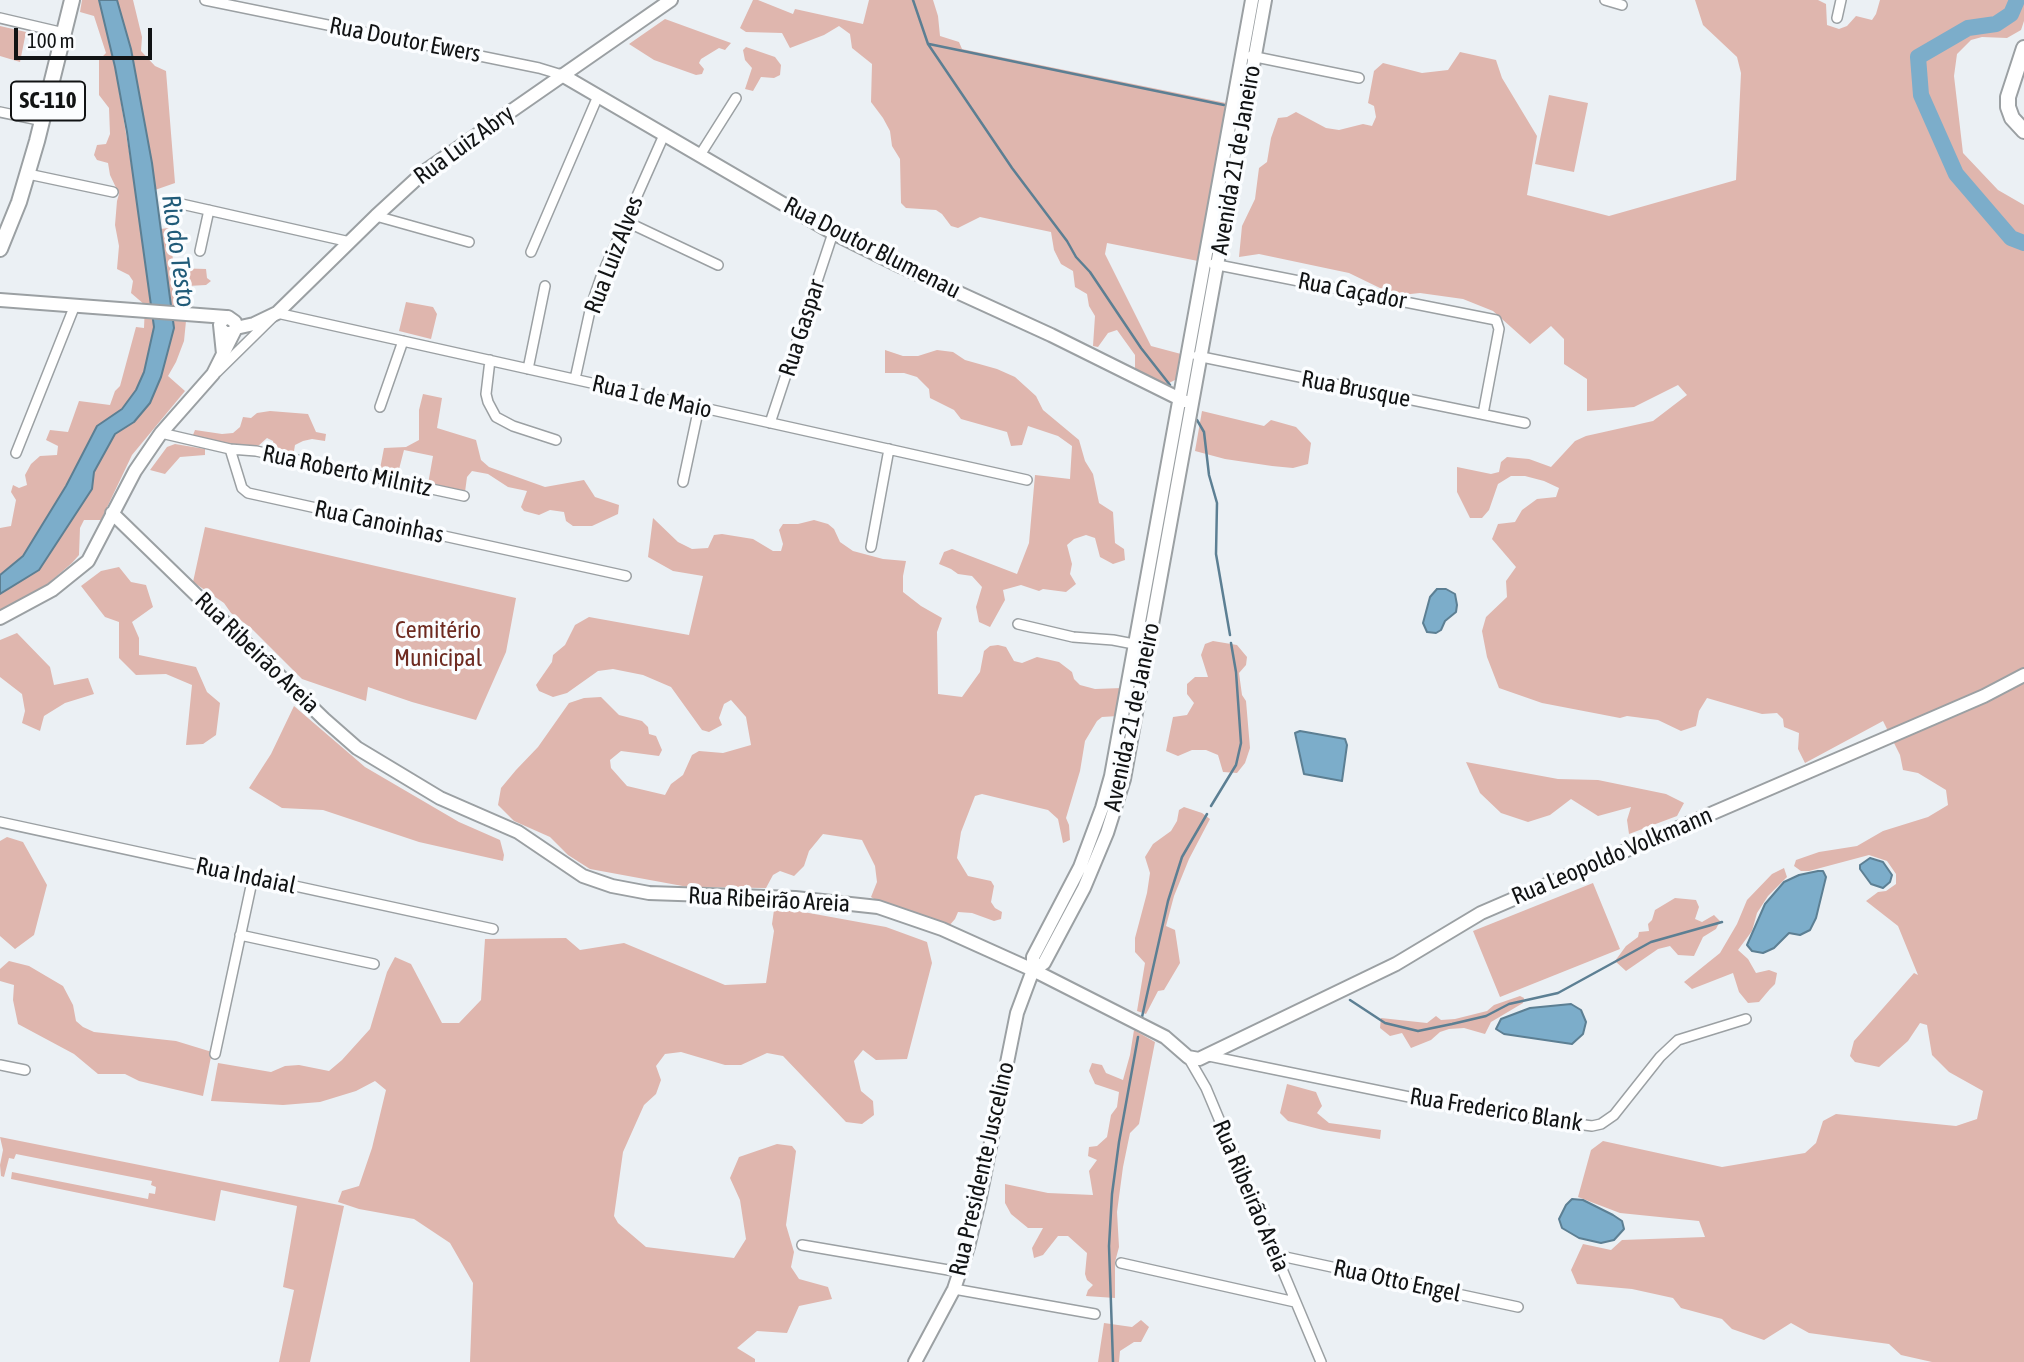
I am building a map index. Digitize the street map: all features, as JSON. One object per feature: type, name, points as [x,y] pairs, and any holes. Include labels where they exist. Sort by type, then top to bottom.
[{"type":"main road","name":"SC-110","points":[[0,249],[6,219],[28,174],[72,0]]},
{"type":"main road","points":[[2024,48],[2010,85],[2008,107],[2012,118],[2024,131]]},
{"type":"street","name":"Rua Doutor Ewers","points":[[205,0],[539,68],[562,75]]},
{"type":"street","name":"Rua Luiz Abry","points":[[277,313],[431,166],[671,0]]},
{"type":"street","name":"Avenida 21 de Janeiro","points":[[1249,55],[1252,0]]},
{"type":"street","name":"Avenida 21 de Janeiro","points":[[1033,970],[1044,963],[1084,888],[1107,833],[1249,55],[1265,0]]},
{"type":"street","points":[[1605,0],[1622,5]]},
{"type":"street","points":[[1837,18],[1841,0]]},
{"type":"street","points":[[0,18],[64,33]]},
{"type":"street","points":[[1249,55],[1359,78]]},
{"type":"street","name":"Rua Doutor Blumenau","points":[[562,75],[833,233],[1070,344],[1186,402]]},
{"type":"street","points":[[531,252],[598,96]]},
{"type":"street","points":[[700,155],[736,98]]},
{"type":"street","points":[[0,112],[43,121]]},
{"type":"street","name":"Rua Luiz Alves","points":[[575,379],[596,291],[664,135]]},
{"type":"street","points":[[28,174],[113,192]]},
{"type":"street","points":[[177,203],[350,242]]},
{"type":"street","points":[[200,251],[209,210]]},
{"type":"street","points":[[376,216],[469,242]]},
{"type":"street","points":[[625,222],[718,265]]},
{"type":"street","name":"Rua Gaspar","points":[[770,423],[833,233]]},
{"type":"street","name":"Rua Caçador","points":[[1211,264],[1492,318],[1499,329],[1483,414]]},
{"type":"street","points":[[528,369],[545,286]]},
{"type":"street","points":[[0,300],[191,314],[228,325],[277,313]]},
{"type":"street","points":[[16,453],[75,305]]},
{"type":"street","points":[[0,618],[52,590],[79,569],[95,551],[135,471],[161,433],[208,381],[277,313]]},
{"type":"street","name":"Rua 1 de Maio","points":[[277,313],[1027,480]]},
{"type":"street","points":[[208,381],[223,355],[228,325]]},
{"type":"street","points":[[380,407],[402,341]]},
{"type":"street","name":"Rua Brusque","points":[[1194,356],[1525,423]]},
{"type":"street","points":[[490,360],[486,394],[491,411],[504,423],[556,440]]},
{"type":"street","points":[[683,482],[699,407]]},
{"type":"street","points":[[161,433],[230,449]]},
{"type":"street","name":"Rua Roberto Milnitz","points":[[230,449],[256,451],[464,496]]},
{"type":"street","name":"Rua Canoinhas","points":[[230,449],[242,488],[248,493],[626,576]]},
{"type":"street","points":[[871,547],[889,449]]},
{"type":"street","name":"Rua Ribeirão Areia","points":[[113,513],[357,748],[440,799],[518,832],[583,876],[612,886],[649,893],[795,898],[878,906],[942,929],[1033,970],[1165,1037],[1185,1054],[1206,1088],[1321,1362]]},
{"type":"street","points":[[1018,624],[1073,637],[1141,646]]},
{"type":"street","name":"Rua Leopoldo Volkmann","points":[[1209,1056],[1396,964],[1495,906],[1984,696],[2024,676]]},
{"type":"street","name":"Rua Indaial","points":[[0,822],[493,929]]},
{"type":"street","points":[[215,1054],[253,877]]},
{"type":"street","points":[[240,935],[374,964]]},
{"type":"street","name":"Rua Presidente Juscelino","points":[[915,1362],[954,1289],[960,1272],[980,1198],[1017,1013],[1033,970]]},
{"type":"street","name":"Rua Frederico Blank","points":[[1209,1056],[1468,1109],[1592,1126],[1601,1124],[1614,1115],[1660,1057],[1678,1040],[1746,1019]]},
{"type":"street","points":[[1185,1054],[1209,1056]]},
{"type":"street","points":[[0,1065],[25,1070]]},
{"type":"street","points":[[802,1245],[960,1272]]},
{"type":"street","name":"Rua Otto Engel","points":[[1276,1255],[1518,1307]]},
{"type":"street","points":[[1121,1263],[1296,1302]]},
{"type":"street","points":[[954,1289],[1095,1314]]},
{"type":"green space","points":[[82,0],[99,0],[115,67],[139,212],[154,327],[144,372],[136,390],[122,409],[97,426],[66,486],[23,557],[0,575],[0,528],[11,526],[16,500],[11,492],[13,485],[19,488],[27,485],[25,475],[31,464],[40,456],[57,455],[58,446],[46,440],[50,430],[68,432],[79,401],[110,405],[120,386],[136,327],[144,328],[145,305],[131,293],[133,281],[129,275],[117,269],[119,246],[115,225],[119,194],[110,175],[108,163],[97,160],[94,155],[97,145],[106,144],[110,134],[109,108],[99,95],[99,60],[106,53],[94,16],[80,12]]},
{"type":"green space","points":[[117,0],[133,0],[142,37],[141,51],[155,66],[166,71],[175,183],[155,190],[131,49]]},
{"type":"green space","points":[[753,0],[793,14],[795,9],[863,24],[869,0],[933,0],[940,36],[959,42],[962,49],[1226,103],[1198,261],[1107,243],[1105,254],[1151,346],[1181,354],[1177,379],[1163,386],[1140,375],[1135,368],[1135,355],[1117,330],[1108,333],[1098,347],[1093,346],[1095,316],[1089,306],[1087,294],[1075,287],[1073,271],[1061,264],[1054,250],[1051,232],[980,217],[958,228],[951,226],[936,210],[906,208],[901,203],[900,159],[892,146],[890,131],[871,102],[872,64],[852,48],[850,34],[839,26],[790,48],[782,33],[746,32],[740,28]]},
{"type":"green space","points":[[1695,0],[1818,0],[1826,4],[1827,25],[1839,29],[1847,26],[1856,16],[1872,20],[1880,0],[2024,0],[2021,30],[2007,38],[1982,37],[1971,40],[1957,54],[1954,76],[1963,153],[1998,190],[2024,205],[2024,1362],[1932,1362],[1901,1355],[1889,1344],[1809,1333],[1791,1323],[1764,1340],[1732,1329],[1722,1319],[1681,1308],[1673,1298],[1632,1289],[1577,1284],[1571,1270],[1583,1244],[1611,1250],[1622,1240],[1705,1237],[1699,1221],[1620,1213],[1578,1197],[1591,1150],[1603,1141],[1722,1167],[1805,1153],[1816,1143],[1823,1121],[1836,1114],[1956,1126],[1977,1119],[1983,1091],[1949,1072],[1932,1055],[1927,1025],[1920,1023],[1908,1041],[1879,1067],[1855,1062],[1850,1056],[1854,1041],[1914,973],[1918,975],[1898,926],[1866,901],[1896,884],[1896,874],[1887,861],[1869,855],[1809,871],[1801,871],[1794,866],[1796,860],[1819,852],[1857,846],[1883,831],[1928,817],[1948,805],[1946,790],[1918,773],[1903,770],[1900,755],[1883,721],[1805,763],[1798,749],[1799,733],[1784,727],[1783,719],[1777,713],[1762,714],[1707,698],[1699,711],[1696,726],[1681,731],[1658,720],[1627,716],[1620,718],[1542,703],[1499,688],[1487,657],[1482,631],[1486,617],[1507,597],[1506,581],[1516,567],[1492,539],[1498,524],[1515,522],[1522,510],[1537,499],[1556,497],[1559,488],[1525,476],[1511,476],[1498,484],[1489,510],[1482,518],[1470,518],[1457,492],[1457,467],[1491,474],[1499,472],[1501,462],[1507,457],[1529,459],[1551,467],[1575,441],[1586,436],[1653,421],[1687,395],[1678,385],[1634,407],[1587,411],[1587,379],[1564,364],[1564,339],[1551,326],[1530,344],[1493,311],[1463,299],[1420,293],[1401,295],[1349,273],[1259,254],[1239,257],[1242,226],[1255,199],[1259,168],[1267,162],[1278,118],[1296,112],[1326,128],[1339,130],[1363,124],[1372,126],[1376,117],[1374,106],[1368,103],[1374,71],[1383,63],[1422,73],[1448,70],[1460,52],[1496,60],[1502,78],[1537,136],[1527,195],[1609,216],[1736,180],[1741,73],[1737,57],[1703,25]]},
{"type":"green space","points":[[665,19],[731,43],[725,50],[719,48],[701,59],[699,63],[704,69],[702,74],[696,75],[654,60],[629,44]]},
{"type":"green space","points":[[0,26],[26,32],[20,62],[0,56]]},
{"type":"green space","points":[[746,47],[775,57],[781,65],[780,75],[774,78],[761,77],[753,91],[745,89],[752,68],[745,60],[743,50]]},
{"type":"green space","points":[[1549,95],[1588,103],[1574,172],[1535,164]]},
{"type":"green space","points":[[169,228],[174,268],[206,269],[207,278],[211,281],[206,285],[183,289],[178,308],[172,309],[160,229]]},
{"type":"green space","points":[[406,302],[433,307],[437,314],[431,339],[399,331]]},
{"type":"green space","points":[[173,320],[186,321],[184,341],[168,376],[185,391],[132,455],[101,520],[84,520],[80,528],[79,555],[44,587],[0,610],[0,594],[39,570],[92,489],[94,472],[115,434],[134,422],[161,377],[174,328]]},
{"type":"green space","points":[[885,350],[903,356],[918,356],[937,350],[953,352],[965,360],[1015,377],[1036,396],[1043,410],[1079,440],[1085,461],[1093,474],[1099,503],[1113,512],[1115,543],[1124,549],[1125,560],[1113,564],[1100,557],[1095,538],[1086,535],[1074,539],[1067,545],[1072,564],[1070,574],[1076,584],[1066,592],[1043,589],[1039,591],[1021,585],[1003,590],[1005,600],[990,627],[979,622],[976,607],[982,587],[972,576],[958,574],[939,564],[944,552],[952,549],[1017,574],[1029,543],[1035,475],[1070,479],[1072,446],[1058,436],[1028,426],[1022,445],[1011,446],[1007,432],[961,419],[954,410],[930,398],[929,389],[917,377],[904,373],[885,373]]},
{"type":"green space","points":[[423,394],[442,398],[437,428],[476,440],[481,460],[489,467],[545,487],[584,480],[595,497],[619,505],[618,514],[592,526],[573,526],[566,521],[564,512],[550,510],[539,515],[524,511],[521,507],[527,491],[508,487],[488,474],[472,471],[467,477],[465,492],[428,484],[433,456],[404,450],[397,477],[379,474],[384,448],[406,447],[419,440],[419,410]]},
{"type":"green space","points":[[270,411],[308,414],[316,432],[326,434],[325,441],[312,439],[295,445],[293,457],[275,452],[273,441],[267,438],[257,447],[229,445],[193,435],[195,430],[233,433],[240,427],[243,417],[251,418],[257,413]]},
{"type":"green space","points":[[1202,411],[1264,426],[1271,420],[1296,427],[1311,443],[1308,464],[1293,468],[1272,466],[1225,459],[1195,451]]},
{"type":"green space","points":[[175,444],[205,449],[205,455],[180,457],[165,474],[150,470],[167,447]]},
{"type":"green space","points":[[653,518],[678,542],[692,549],[708,548],[714,535],[722,534],[753,539],[773,551],[781,551],[783,544],[779,530],[783,524],[814,520],[828,524],[834,529],[840,542],[853,551],[883,559],[906,561],[903,592],[942,618],[937,632],[938,694],[962,697],[980,672],[984,651],[990,646],[998,645],[1006,647],[1014,661],[1022,663],[1037,657],[1059,662],[1072,672],[1080,685],[1095,689],[1122,688],[1118,716],[1102,717],[1085,741],[1080,771],[1066,818],[1070,840],[1063,843],[1058,819],[1048,810],[982,794],[975,796],[961,832],[957,858],[968,876],[991,881],[994,886],[991,902],[1002,912],[1001,919],[994,921],[972,913],[958,912],[948,927],[910,910],[874,899],[871,897],[877,882],[875,866],[862,840],[823,834],[809,851],[804,866],[794,876],[780,871],[773,875],[766,888],[688,887],[590,869],[568,855],[550,837],[514,821],[498,805],[501,788],[538,747],[569,703],[584,698],[601,697],[619,715],[642,721],[648,727],[649,734],[656,736],[662,750],[659,756],[621,751],[610,760],[611,768],[627,786],[665,795],[671,784],[683,775],[692,755],[699,751],[723,753],[751,745],[746,717],[731,700],[724,704],[719,718],[722,725],[709,732],[702,730],[671,687],[643,675],[613,669],[598,671],[567,693],[553,697],[539,691],[536,685],[552,662],[553,655],[565,645],[575,625],[589,617],[689,635],[703,576],[673,571],[648,557]]},
{"type":"green space","name":"Cemitério Municipal","points":[[205,527],[516,598],[506,652],[476,720],[368,687],[366,701],[302,679],[251,628],[231,613],[224,603],[193,582]]},
{"type":"green space","points":[[119,567],[131,582],[146,585],[153,607],[132,622],[139,638],[139,655],[196,667],[207,692],[220,703],[216,735],[203,744],[186,745],[192,685],[166,674],[136,675],[119,658],[119,622],[105,617],[81,586],[101,571]]},
{"type":"green space","points":[[17,633],[50,667],[54,685],[88,678],[94,694],[65,703],[44,716],[40,731],[22,723],[25,711],[22,694],[0,677],[0,640]]},
{"type":"green space","points":[[1213,641],[1237,645],[1247,657],[1246,665],[1239,673],[1242,695],[1246,701],[1250,748],[1245,763],[1237,773],[1223,772],[1218,755],[1206,750],[1192,750],[1178,756],[1166,751],[1173,717],[1187,715],[1194,703],[1187,694],[1187,684],[1195,677],[1208,677],[1201,655],[1205,644]]},
{"type":"green space","points":[[294,706],[365,767],[459,822],[500,840],[503,861],[419,842],[323,810],[282,808],[249,788],[271,754]]},
{"type":"green space","points":[[1466,762],[1558,779],[1598,780],[1666,794],[1684,803],[1677,816],[1629,834],[1627,820],[1631,807],[1598,816],[1571,799],[1550,815],[1528,822],[1501,813],[1480,793]]},
{"type":"green space","points":[[1184,807],[1210,819],[1189,859],[1174,896],[1166,926],[1175,930],[1180,963],[1164,990],[1158,991],[1146,1014],[1137,1011],[1145,963],[1135,952],[1135,938],[1150,873],[1145,857],[1153,844],[1171,831],[1179,810]]},
{"type":"green space","points":[[7,837],[23,842],[47,885],[34,935],[15,949],[0,936],[0,841]]},
{"type":"green space","points":[[1784,868],[1787,877],[1768,896],[1757,913],[1752,931],[1738,950],[1748,959],[1756,973],[1769,970],[1777,973],[1775,984],[1759,1002],[1748,1003],[1739,992],[1733,973],[1692,989],[1684,982],[1720,953],[1747,900],[1772,874]]},
{"type":"green space","points":[[1593,883],[1620,949],[1500,997],[1473,931]]},
{"type":"green space","points":[[1675,898],[1696,900],[1699,907],[1695,919],[1702,922],[1714,915],[1720,921],[1716,929],[1703,937],[1694,956],[1678,955],[1670,946],[1658,949],[1626,971],[1615,961],[1626,946],[1638,937],[1639,932],[1649,931],[1648,924],[1655,910]]},
{"type":"green space","points":[[774,910],[798,911],[886,927],[927,942],[932,963],[907,1059],[876,1060],[863,1050],[854,1061],[861,1091],[873,1101],[874,1115],[862,1124],[846,1122],[783,1056],[767,1053],[741,1065],[725,1065],[681,1052],[665,1054],[656,1066],[661,1080],[656,1094],[644,1105],[623,1152],[614,1216],[618,1223],[646,1247],[734,1258],[746,1239],[740,1200],[730,1178],[739,1157],[777,1144],[792,1146],[796,1151],[786,1225],[794,1252],[791,1267],[799,1279],[828,1287],[832,1299],[799,1306],[787,1333],[757,1331],[737,1348],[755,1359],[755,1362],[470,1362],[473,1283],[450,1243],[414,1219],[359,1209],[338,1202],[342,1191],[359,1186],[372,1148],[386,1090],[375,1081],[356,1091],[320,1102],[283,1105],[211,1101],[218,1063],[271,1072],[285,1066],[299,1065],[329,1071],[370,1029],[387,972],[395,957],[411,964],[442,1023],[459,1023],[481,1000],[485,939],[566,938],[580,950],[624,943],[725,985],[766,983],[774,931]]},
{"type":"green space","points":[[9,961],[29,966],[63,986],[73,1005],[76,1021],[94,1032],[176,1041],[212,1052],[203,1096],[139,1081],[125,1074],[98,1074],[74,1054],[18,1024],[13,1000],[14,985],[0,981],[0,969]]},
{"type":"green space","points":[[1520,996],[1524,998],[1523,1003],[1491,1022],[1485,1034],[1464,1028],[1449,1029],[1411,1048],[1402,1033],[1390,1036],[1380,1028],[1381,1018],[1427,1023],[1436,1016],[1441,1020],[1455,1019],[1487,1011],[1494,1005]]},
{"type":"green space","points":[[1134,1030],[1155,1042],[1139,1124],[1130,1133],[1123,1167],[1117,1212],[1119,1247],[1115,1262],[1115,1298],[1086,1296],[1093,1285],[1085,1274],[1087,1253],[1068,1236],[1058,1236],[1043,1255],[1034,1258],[1032,1248],[1043,1228],[1028,1228],[1011,1214],[1005,1203],[1005,1184],[1048,1193],[1093,1195],[1089,1171],[1097,1160],[1088,1156],[1089,1147],[1097,1146],[1107,1137],[1119,1092],[1095,1084],[1089,1071],[1092,1063],[1102,1065],[1106,1073],[1123,1080]]},
{"type":"green space","points":[[1287,1084],[1316,1092],[1322,1106],[1317,1113],[1329,1123],[1381,1130],[1380,1139],[1323,1130],[1288,1121],[1280,1113]]},
{"type":"green space","points":[[0,1137],[344,1206],[310,1362],[279,1362],[294,1290],[283,1287],[297,1206],[221,1190],[215,1221],[11,1179],[12,1172],[148,1199],[149,1193],[155,1194],[156,1187],[151,1185],[152,1181],[16,1154],[14,1159],[9,1158],[4,1177],[1,1176],[3,1150]]},
{"type":"green space","points":[[1141,1320],[1149,1327],[1141,1342],[1134,1342],[1120,1351],[1119,1362],[1098,1362],[1104,1323],[1132,1327]]},
{"type":"water","points":[[99,0],[117,0],[131,49],[152,163],[174,328],[161,377],[150,403],[134,422],[115,434],[94,472],[92,489],[39,570],[0,594],[0,575],[23,556],[66,486],[97,426],[122,409],[136,390],[144,372],[154,327],[127,132]]},
{"type":"water","points":[[1437,589],[1446,589],[1455,594],[1456,612],[1445,621],[1441,630],[1436,633],[1427,632],[1423,623],[1430,597]]},
{"type":"water","points":[[1300,731],[1345,739],[1347,745],[1342,781],[1304,774],[1295,733]]},
{"type":"water","points":[[1870,858],[1883,862],[1892,875],[1890,882],[1883,888],[1871,884],[1860,869],[1860,865]]},
{"type":"water","points":[[1823,871],[1826,877],[1816,918],[1810,930],[1800,935],[1789,933],[1774,948],[1763,953],[1752,951],[1747,945],[1765,904],[1784,882]]},
{"type":"water","points":[[1571,1004],[1581,1010],[1586,1022],[1583,1034],[1572,1044],[1504,1034],[1496,1029],[1501,1019],[1530,1008]]},
{"type":"water","points":[[1572,1199],[1583,1200],[1613,1215],[1622,1221],[1624,1229],[1614,1240],[1601,1243],[1579,1238],[1562,1228],[1559,1219]]},
{"type":"waterway","points":[[913,0],[928,44],[1012,168],[1170,385]]},
{"type":"waterway","points":[[2017,0],[2011,14],[1996,24],[1968,28],[1918,57],[1921,95],[1956,174],[2011,238],[2024,243]]},
{"type":"waterway","points":[[929,44],[1224,105]]},
{"type":"waterway","points":[[1197,420],[1204,432],[1209,475],[1217,503],[1216,554],[1230,635]]},
{"type":"waterway","points":[[1211,806],[1236,765],[1241,743],[1231,643]]},
{"type":"waterway","points":[[1142,1017],[1168,901],[1182,857],[1207,814]]},
{"type":"waterway","points":[[1350,1000],[1385,1023],[1418,1031],[1452,1024],[1486,1016],[1509,1004],[1558,993],[1651,942],[1722,922]]},
{"type":"waterway","points":[[1113,1362],[1109,1246],[1112,1194],[1138,1037]]},
{"type":"water label","name":"Rio do Testo","points":[[178,251]]}]
